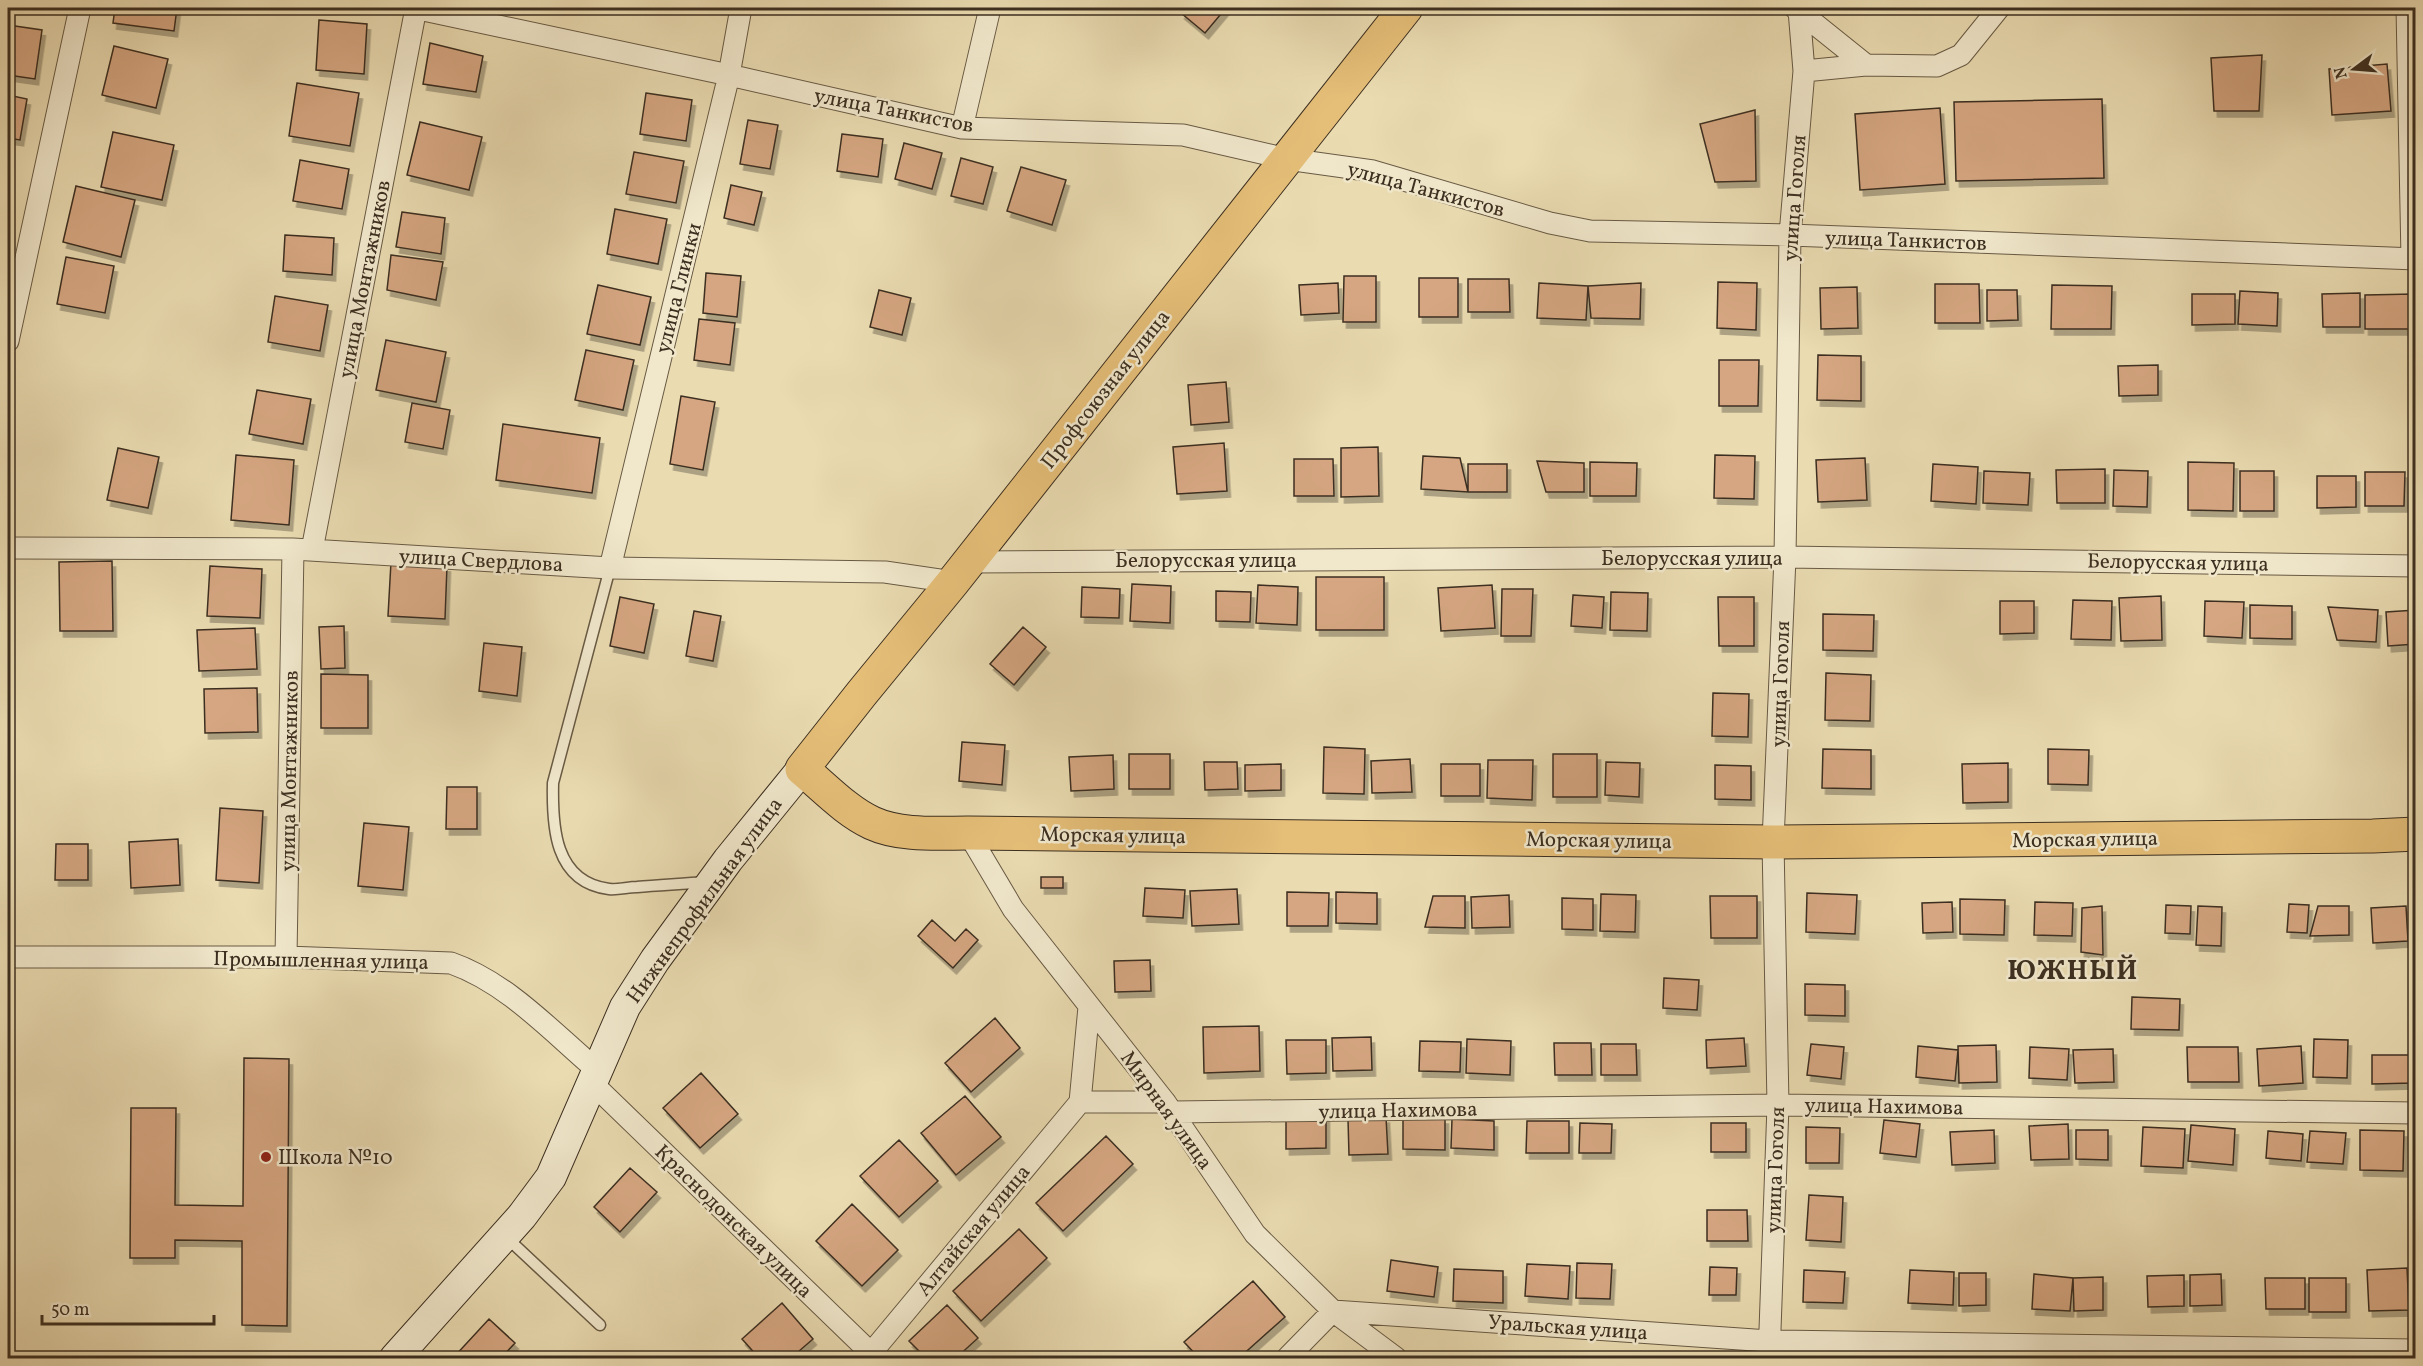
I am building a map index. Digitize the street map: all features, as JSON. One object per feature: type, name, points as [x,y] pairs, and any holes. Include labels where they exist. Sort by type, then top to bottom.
[{"type":"highway","name":"Профсоюзная улица","points":[[802,769],[861,693],[961,572],[1406,8]]},
{"type":"highway","name":"Морская улица","points":[[802,769],[854,812],[873,824],[897,830],[925,833],[1773,842],[2415,834]]},
{"type":"street","points":[[8,341],[80,8]]},
{"type":"street","name":"улица Танкистов","points":[[415,8],[481,15],[962,128],[1183,135],[1287,159],[1373,171],[1550,224],[1590,231],[1790,235],[2414,259]]},
{"type":"street","name":"улица Монтажников","points":[[286,957],[303,550],[415,8]]},
{"type":"street","name":"улица Глинки","points":[[610,568],[729,75],[741,8]]},
{"type":"street","points":[[962,128],[990,8]]},
{"type":"street","points":[[1804,71],[1866,65],[1937,66],[1961,55],[1999,8]]},
{"type":"street","points":[[2407,8],[2414,259]]},
{"type":"street","points":[[1797,9],[1866,65]]},
{"type":"street","name":"улица Гоголя","points":[[1769,1350],[1778,1105],[1773,842],[1785,557],[1790,235],[1804,71],[1797,9]]},
{"type":"street","name":"улица Свердлова","points":[[8,548],[303,550],[610,568],[961,572]]},
{"type":"street","name":"Белорусская улица","points":[[961,572],[1785,557],[2415,566]]},
{"type":"street","name":"Нижнепрофильная улица","points":[[395,1359],[505,1236],[551,1177],[625,1007],[655,960],[713,882],[802,769]]},
{"type":"street","name":"Мирная улица","points":[[968,833],[1013,909],[1169,1107],[1255,1234],[1334,1311],[1396,1359]]},
{"type":"street","name":"Промышленная улица","points":[[8,957],[286,957],[451,963],[473,971],[495,984],[595,1078]]},
{"type":"street","points":[[1080,1102],[1089,1007]]},
{"type":"street","name":"Краснодонская улица","points":[[595,1078],[871,1357]]},
{"type":"street","name":"улица Нахимова","points":[[1080,1102],[1169,1107],[1778,1105],[2415,1113]]},
{"type":"street","name":"Алтайская улица","points":[[871,1357],[1080,1102]]},
{"type":"street","points":[[1287,1359],[1334,1311]]},
{"type":"street","name":"Уральская улица","points":[[1334,1311],[1769,1350],[2415,1350]]},
{"type":"lane","points":[[610,568],[553,783],[552,814],[556,840],[564,861],[581,880],[609,889],[713,882]]},
{"type":"lane","points":[[505,1236],[600,1325]]},
{"type":"building","points":[[115,8],[177,8],[174,31],[113,23]]},
{"type":"building","points":[[1186,8],[1226,8],[1205,33],[1181,13]]},
{"type":"building","points":[[319,20],[367,24],[364,74],[316,70]]},
{"type":"building","points":[[8,25],[42,30],[35,79],[8,75]]},
{"type":"building","points":[[430,43],[483,56],[476,92],[423,84]]},
{"type":"building","points":[[114,46],[168,59],[156,108],[102,95]]},
{"type":"building","points":[[2262,55],[2259,111],[2214,111],[2211,58]]},
{"type":"building","points":[[2387,64],[2391,111],[2332,115],[2329,69]]},
{"type":"building","points":[[297,83],[359,93],[350,146],[289,136]]},
{"type":"building","points":[[646,93],[692,100],[686,141],[640,134]]},
{"type":"building","points":[[8,95],[27,99],[20,140],[8,138]]},
{"type":"building","points":[[2102,99],[2104,178],[1956,181],[1954,102]]},
{"type":"building","points":[[1940,108],[1945,184],[1860,190],[1855,114]]},
{"type":"building","points":[[1755,110],[1756,181],[1715,182],[1700,124]]},
{"type":"building","points":[[748,120],[778,125],[770,169],[740,164]]},
{"type":"building","points":[[420,122],[482,137],[469,190],[407,175]]},
{"type":"building","points":[[113,132],[174,145],[162,200],[101,187]]},
{"type":"building","points":[[842,134],[883,139],[878,177],[837,171]]},
{"type":"building","points":[[904,143],[942,153],[932,189],[895,179]]},
{"type":"building","points":[[634,152],[684,161],[676,203],[626,194]]},
{"type":"building","points":[[961,158],[993,167],[983,204],[951,196]]},
{"type":"building","points":[[300,160],[349,169],[342,209],[293,201]]},
{"type":"building","points":[[1021,167],[1066,180],[1052,225],[1007,211]]},
{"type":"building","points":[[731,185],[762,192],[754,225],[724,218]]},
{"type":"building","points":[[76,186],[135,200],[121,257],[63,242]]},
{"type":"building","points":[[615,209],[667,219],[658,264],[607,254]]},
{"type":"building","points":[[402,212],[445,218],[441,254],[396,247]]},
{"type":"building","points":[[285,235],[334,238],[332,275],[283,271]]},
{"type":"building","points":[[391,255],[443,262],[436,300],[387,290]]},
{"type":"building","points":[[66,257],[114,266],[105,313],[57,304]]},
{"type":"building","points":[[706,273],[741,276],[737,317],[703,313]]},
{"type":"building","points":[[1344,276],[1376,276],[1376,322],[1343,322]]},
{"type":"building","points":[[1419,278],[1458,278],[1458,317],[1419,317]]},
{"type":"building","points":[[1468,279],[1509,279],[1510,312],[1468,312]]},
{"type":"building","points":[[1718,282],[1757,283],[1756,330],[1717,328]]},
{"type":"building","points":[[1338,283],[1339,313],[1301,315],[1299,285]]},
{"type":"building","points":[[1539,283],[1588,286],[1586,320],[1537,318]]},
{"type":"building","points":[[1641,283],[1640,319],[1591,318],[1588,286]]},
{"type":"building","points":[[1935,284],[1979,284],[1980,323],[1935,323]]},
{"type":"building","points":[[598,285],[651,297],[640,345],[587,334]]},
{"type":"building","points":[[2052,285],[2112,286],[2111,329],[2051,329]]},
{"type":"building","points":[[1857,287],[1858,328],[1821,329],[1820,288]]},
{"type":"building","points":[[879,290],[911,298],[902,335],[870,327]]},
{"type":"building","points":[[1987,290],[2017,290],[2018,320],[1987,321]]},
{"type":"building","points":[[2240,291],[2278,293],[2277,326],[2238,324]]},
{"type":"building","points":[[2360,293],[2360,327],[2323,327],[2322,294]]},
{"type":"building","points":[[2192,294],[2235,294],[2235,324],[2192,325]]},
{"type":"building","points":[[2414,294],[2415,329],[2365,329],[2365,295]]},
{"type":"building","points":[[275,296],[328,305],[320,351],[268,342]]},
{"type":"building","points":[[699,319],[735,323],[730,365],[694,360]]},
{"type":"building","points":[[386,340],[446,352],[436,402],[376,390]]},
{"type":"building","points":[[586,350],[634,360],[623,410],[575,400]]},
{"type":"building","points":[[1818,355],[1861,356],[1861,401],[1817,400]]},
{"type":"building","points":[[1719,360],[1759,360],[1758,406],[1719,406]]},
{"type":"building","points":[[2158,365],[2158,395],[2119,396],[2118,366]]},
{"type":"building","points":[[1226,382],[1229,422],[1191,425],[1188,385]]},
{"type":"building","points":[[257,390],[311,399],[303,444],[249,434]]},
{"type":"building","points":[[681,396],[715,402],[703,470],[670,464]]},
{"type":"building","points":[[412,403],[450,410],[443,449],[405,442]]},
{"type":"building","points":[[503,424],[600,438],[592,493],[496,480]]},
{"type":"building","points":[[1224,443],[1227,491],[1177,494],[1173,447]]},
{"type":"building","points":[[1378,447],[1379,496],[1341,497],[1341,448]]},
{"type":"building","points":[[118,448],[159,457],[148,508],[107,500]]},
{"type":"building","points":[[236,455],[294,460],[289,525],[231,520]]},
{"type":"building","points":[[1715,455],[1755,456],[1754,499],[1714,498]]},
{"type":"building","points":[[1423,456],[1460,458],[1468,492],[1421,489]]},
{"type":"building","points":[[1865,458],[1867,500],[1818,502],[1816,460]]},
{"type":"building","points":[[1294,459],[1333,459],[1334,496],[1294,496]]},
{"type":"building","points":[[1537,461],[1584,463],[1584,492],[1546,492]]},
{"type":"building","points":[[1590,462],[1637,463],[1636,496],[1590,496]]},
{"type":"building","points":[[2188,462],[2234,463],[2233,511],[2188,510]]},
{"type":"building","points":[[1468,464],[1507,464],[1507,492],[1468,492]]},
{"type":"building","points":[[1933,464],[1978,467],[1976,504],[1931,501]]},
{"type":"building","points":[[2105,469],[2105,503],[2057,503],[2056,470]]},
{"type":"building","points":[[2114,470],[2148,471],[2147,507],[2113,506]]},
{"type":"building","points":[[1984,471],[2030,473],[2028,505],[1983,503]]},
{"type":"building","points":[[2240,471],[2274,471],[2274,511],[2240,511]]},
{"type":"building","points":[[2365,472],[2405,472],[2404,506],[2365,506]]},
{"type":"building","points":[[2317,476],[2356,476],[2356,507],[2317,508]]},
{"type":"building","points":[[112,561],[113,631],[60,631],[59,562]]},
{"type":"building","points":[[391,562],[447,566],[445,619],[388,616]]},
{"type":"building","points":[[210,566],[262,569],[260,618],[207,616]]},
{"type":"building","points":[[1316,577],[1384,577],[1384,630],[1316,630]]},
{"type":"building","points":[[1132,584],[1171,586],[1170,623],[1130,621]]},
{"type":"building","points":[[1258,585],[1298,587],[1297,625],[1256,623]]},
{"type":"building","points":[[1492,585],[1495,628],[1441,631],[1438,588]]},
{"type":"building","points":[[1082,587],[1120,589],[1119,618],[1081,617]]},
{"type":"building","points":[[1502,589],[1533,589],[1531,636],[1501,636]]},
{"type":"building","points":[[1216,591],[1251,592],[1250,622],[1216,621]]},
{"type":"building","points":[[1611,592],[1648,593],[1647,631],[1610,630]]},
{"type":"building","points":[[1573,595],[1604,597],[1602,628],[1571,626]]},
{"type":"building","points":[[2161,596],[2162,640],[2121,641],[2119,598]]},
{"type":"building","points":[[620,597],[654,604],[644,653],[610,646]]},
{"type":"building","points":[[1718,597],[1754,597],[1754,646],[1719,646]]},
{"type":"building","points":[[2073,600],[2112,601],[2111,640],[2071,639]]},
{"type":"building","points":[[2000,601],[2034,601],[2034,633],[2000,634]]},
{"type":"building","points":[[2205,601],[2244,602],[2242,638],[2204,636]]},
{"type":"building","points":[[2250,605],[2292,606],[2292,639],[2250,638]]},
{"type":"building","points":[[2328,607],[2378,610],[2376,642],[2337,640]]},
{"type":"building","points":[[2416,610],[2416,644],[2388,646],[2386,612]]},
{"type":"building","points":[[694,611],[721,616],[713,661],[686,656]]},
{"type":"building","points":[[1823,614],[1874,615],[1873,651],[1823,650]]},
{"type":"building","points":[[344,626],[345,668],[321,669],[319,627]]},
{"type":"building","points":[[1023,627],[1046,647],[1014,685],[990,664]]},
{"type":"building","points":[[255,628],[257,669],[199,671],[197,630]]},
{"type":"building","points":[[484,643],[522,647],[517,696],[479,691]]},
{"type":"building","points":[[1826,673],[1871,675],[1870,721],[1825,720]]},
{"type":"building","points":[[321,674],[368,675],[368,728],[321,728]]},
{"type":"building","points":[[257,688],[258,732],[205,733],[204,689]]},
{"type":"building","points":[[1713,693],[1749,694],[1748,737],[1712,736]]},
{"type":"building","points":[[962,742],[1005,745],[1002,785],[959,781]]},
{"type":"building","points":[[1324,747],[1365,749],[1364,794],[1323,793]]},
{"type":"building","points":[[1823,749],[1871,750],[1871,789],[1822,788]]},
{"type":"building","points":[[2048,749],[2089,750],[2088,785],[2048,784]]},
{"type":"building","points":[[1129,754],[1170,754],[1170,789],[1129,789]]},
{"type":"building","points":[[1553,754],[1597,754],[1597,797],[1553,797]]},
{"type":"building","points":[[1113,755],[1114,789],[1071,791],[1069,757]]},
{"type":"building","points":[[1410,759],[1412,792],[1372,793],[1371,761]]},
{"type":"building","points":[[1488,760],[1533,760],[1532,800],[1487,798]]},
{"type":"building","points":[[1204,762],[1237,762],[1238,789],[1205,790]]},
{"type":"building","points":[[1606,762],[1640,763],[1639,797],[1605,795]]},
{"type":"building","points":[[2008,763],[2008,802],[1963,803],[1962,764]]},
{"type":"building","points":[[1281,764],[1281,790],[1245,791],[1245,765]]},
{"type":"building","points":[[1441,764],[1480,764],[1480,796],[1441,796]]},
{"type":"building","points":[[1715,765],[1751,766],[1751,800],[1715,799]]},
{"type":"building","points":[[447,787],[477,787],[477,829],[446,829]]},
{"type":"building","points":[[220,808],[263,811],[259,883],[216,880]]},
{"type":"building","points":[[364,823],[409,827],[403,890],[358,886]]},
{"type":"building","points":[[178,839],[180,885],[131,888],[129,842]]},
{"type":"building","points":[[56,844],[88,844],[88,880],[55,880]]},
{"type":"building","points":[[1041,877],[1063,877],[1063,888],[1041,888]]},
{"type":"building","points":[[1145,888],[1185,890],[1183,918],[1143,916]]},
{"type":"building","points":[[1237,889],[1239,924],[1192,926],[1190,891]]},
{"type":"building","points":[[1287,892],[1329,893],[1328,926],[1287,926]]},
{"type":"building","points":[[1336,892],[1377,893],[1377,924],[1336,923]]},
{"type":"building","points":[[1807,893],[1857,895],[1855,934],[1806,932]]},
{"type":"building","points":[[1601,894],[1636,895],[1635,932],[1600,931]]},
{"type":"building","points":[[1509,895],[1510,927],[1472,928],[1471,897]]},
{"type":"building","points":[[1433,896],[1465,896],[1465,928],[1425,927]]},
{"type":"building","points":[[1710,896],[1757,896],[1757,938],[1711,938]]},
{"type":"building","points":[[1562,898],[1593,899],[1593,930],[1562,929]]},
{"type":"building","points":[[1960,899],[2005,900],[2004,935],[1960,934]]},
{"type":"building","points":[[1952,902],[1953,932],[1923,933],[1922,903]]},
{"type":"building","points":[[2035,902],[2073,903],[2072,936],[2034,935]]},
{"type":"building","points":[[2289,904],[2309,905],[2307,933],[2287,932]]},
{"type":"building","points":[[2166,905],[2191,906],[2190,934],[2165,933]]},
{"type":"building","points":[[2102,906],[2103,955],[2081,952],[2082,908]]},
{"type":"building","points":[[2198,906],[2222,907],[2221,946],[2196,945]]},
{"type":"building","points":[[2318,906],[2349,906],[2349,935],[2310,936]]},
{"type":"building","points":[[2406,906],[2408,941],[2373,943],[2371,908]]},
{"type":"building","points":[[932,920],[955,941],[966,929],[978,940],[953,968],[918,936]]},
{"type":"building","points":[[1150,960],[1151,991],[1115,992],[1114,961]]},
{"type":"building","points":[[1664,978],[1699,980],[1697,1010],[1663,1008]]},
{"type":"building","points":[[1805,984],[1845,985],[1845,1016],[1805,1015]]},
{"type":"building","points":[[2132,997],[2180,999],[2179,1030],[2131,1029]]},
{"type":"building","points":[[995,1018],[1020,1048],[971,1092],[945,1063]]},
{"type":"building","points":[[1259,1026],[1260,1071],[1204,1073],[1203,1027]]},
{"type":"building","points":[[1371,1037],[1372,1070],[1333,1071],[1332,1038]]},
{"type":"building","points":[[1744,1038],[1746,1066],[1707,1068],[1706,1040]]},
{"type":"building","points":[[1467,1039],[1511,1041],[1510,1075],[1466,1073]]},
{"type":"building","points":[[2314,1039],[2348,1040],[2347,1078],[2313,1077]]},
{"type":"building","points":[[1286,1040],[1326,1040],[1326,1073],[1287,1074]]},
{"type":"building","points":[[1420,1041],[1461,1042],[1460,1072],[1419,1071]]},
{"type":"building","points":[[1554,1043],[1591,1043],[1592,1075],[1555,1075]]},
{"type":"building","points":[[1601,1044],[1636,1044],[1637,1075],[1601,1075]]},
{"type":"building","points":[[1811,1044],[1844,1047],[1841,1079],[1807,1075]]},
{"type":"building","points":[[1996,1045],[1997,1082],[1959,1083],[1958,1046]]},
{"type":"building","points":[[1918,1046],[1958,1050],[1955,1081],[1916,1077]]},
{"type":"building","points":[[2301,1046],[2303,1083],[2259,1086],[2257,1049]]},
{"type":"building","points":[[2030,1047],[2069,1049],[2067,1080],[2029,1078]]},
{"type":"building","points":[[2187,1047],[2238,1047],[2239,1082],[2188,1082]]},
{"type":"building","points":[[2113,1049],[2114,1082],[2075,1083],[2073,1050]]},
{"type":"building","points":[[2372,1055],[2413,1055],[2413,1083],[2372,1084]]},
{"type":"building","name":"Школа №10","points":[[244,1058],[289,1059],[287,1326],[242,1325],[242,1241],[175,1240],[175,1258],[130,1258],[131,1108],[176,1108],[175,1205],[243,1206]]},
{"type":"building","points":[[701,1073],[738,1114],[700,1148],[663,1108]]},
{"type":"building","points":[[965,1096],[1001,1137],[956,1175],[921,1133]]},
{"type":"building","points":[[1326,1116],[1326,1148],[1286,1149],[1286,1117]]},
{"type":"building","points":[[1386,1117],[1388,1154],[1349,1155],[1348,1119]]},
{"type":"building","points":[[1403,1118],[1445,1118],[1445,1150],[1403,1149]]},
{"type":"building","points":[[1452,1119],[1494,1121],[1494,1150],[1451,1148]]},
{"type":"building","points":[[1884,1120],[1920,1124],[1916,1157],[1880,1153]]},
{"type":"building","points":[[1527,1121],[1569,1121],[1569,1153],[1526,1153]]},
{"type":"building","points":[[1580,1123],[1612,1124],[1611,1153],[1579,1153]]},
{"type":"building","points":[[1711,1123],[1746,1123],[1746,1152],[1711,1152]]},
{"type":"building","points":[[2068,1124],[2069,1159],[2031,1160],[2029,1126]]},
{"type":"building","points":[[2191,1125],[2235,1129],[2233,1165],[2188,1161]]},
{"type":"building","points":[[1806,1127],[1840,1128],[1839,1163],[1806,1163]]},
{"type":"building","points":[[2143,1127],[2185,1129],[2183,1168],[2141,1166]]},
{"type":"building","points":[[1994,1130],[1995,1163],[1952,1165],[1950,1132]]},
{"type":"building","points":[[2076,1130],[2108,1130],[2108,1160],[2076,1159]]},
{"type":"building","points":[[2360,1130],[2404,1131],[2403,1171],[2360,1170]]},
{"type":"building","points":[[2268,1131],[2303,1134],[2301,1161],[2266,1158]]},
{"type":"building","points":[[2310,1131],[2346,1133],[2343,1164],[2307,1162]]},
{"type":"building","points":[[1106,1136],[1133,1164],[1063,1231],[1036,1203]]},
{"type":"building","points":[[899,1140],[938,1181],[899,1217],[860,1176]]},
{"type":"building","points":[[630,1168],[657,1192],[620,1232],[594,1207]]},
{"type":"building","points":[[1809,1195],[1843,1197],[1841,1242],[1806,1240]]},
{"type":"building","points":[[852,1204],[898,1250],[862,1286],[816,1241]]},
{"type":"building","points":[[1707,1210],[1747,1210],[1748,1241],[1707,1241]]},
{"type":"building","points":[[1019,1229],[1047,1258],[981,1321],[953,1291]]},
{"type":"building","points":[[1391,1260],[1438,1267],[1434,1297],[1387,1291]]},
{"type":"building","points":[[1577,1263],[1612,1264],[1610,1299],[1576,1298]]},
{"type":"building","points":[[1527,1264],[1570,1266],[1568,1299],[1525,1296]]},
{"type":"building","points":[[1710,1267],[1737,1268],[1736,1295],[1709,1295]]},
{"type":"building","points":[[2407,1268],[2409,1310],[2369,1311],[2367,1270]]},
{"type":"building","points":[[1454,1269],[1503,1271],[1503,1303],[1453,1301]]},
{"type":"building","points":[[1804,1270],[1845,1272],[1843,1303],[1803,1302]]},
{"type":"building","points":[[1910,1270],[1954,1272],[1953,1305],[1908,1303]]},
{"type":"building","points":[[1959,1273],[1986,1273],[1986,1305],[1959,1306]]},
{"type":"building","points":[[2034,1274],[2073,1278],[2070,1311],[2032,1309]]},
{"type":"building","points":[[2221,1274],[2222,1305],[2190,1306],[2190,1275]]},
{"type":"building","points":[[2184,1275],[2184,1306],[2148,1307],[2147,1276]]},
{"type":"building","points":[[2103,1277],[2103,1310],[2074,1311],[2073,1278]]},
{"type":"building","points":[[2265,1278],[2305,1278],[2305,1309],[2266,1309]]},
{"type":"building","points":[[2309,1278],[2346,1278],[2346,1312],[2309,1312]]},
{"type":"building","points":[[1253,1281],[1285,1317],[1239,1358],[1199,1358],[1184,1342]]},
{"type":"building","points":[[782,1303],[813,1339],[791,1358],[759,1358],[742,1339]]},
{"type":"building","points":[[947,1305],[978,1338],[956,1358],[926,1358],[909,1341]]},
{"type":"building","points":[[489,1319],[515,1343],[501,1358],[453,1358]]},
{"type":"building","points":[[1902,1351],[1951,1352],[1951,1358],[1902,1358]]},
{"type":"building","points":[[1808,1352],[1841,1353],[1840,1358],[1807,1358]]},
{"type":"building","points":[[1957,1353],[1983,1354],[1983,1358],[1957,1358]]},
{"type":"building","points":[[2030,1353],[2070,1356],[2070,1358],[2029,1358]]},
{"type":"building","points":[[2105,1355],[2105,1358],[2075,1358],[2075,1356]]},
{"type":"place","name":"Школа №10","points":[[266,1157]]},
{"type":"district","name":"ЮЖНЫЙ","points":[[2073,970]]}]
